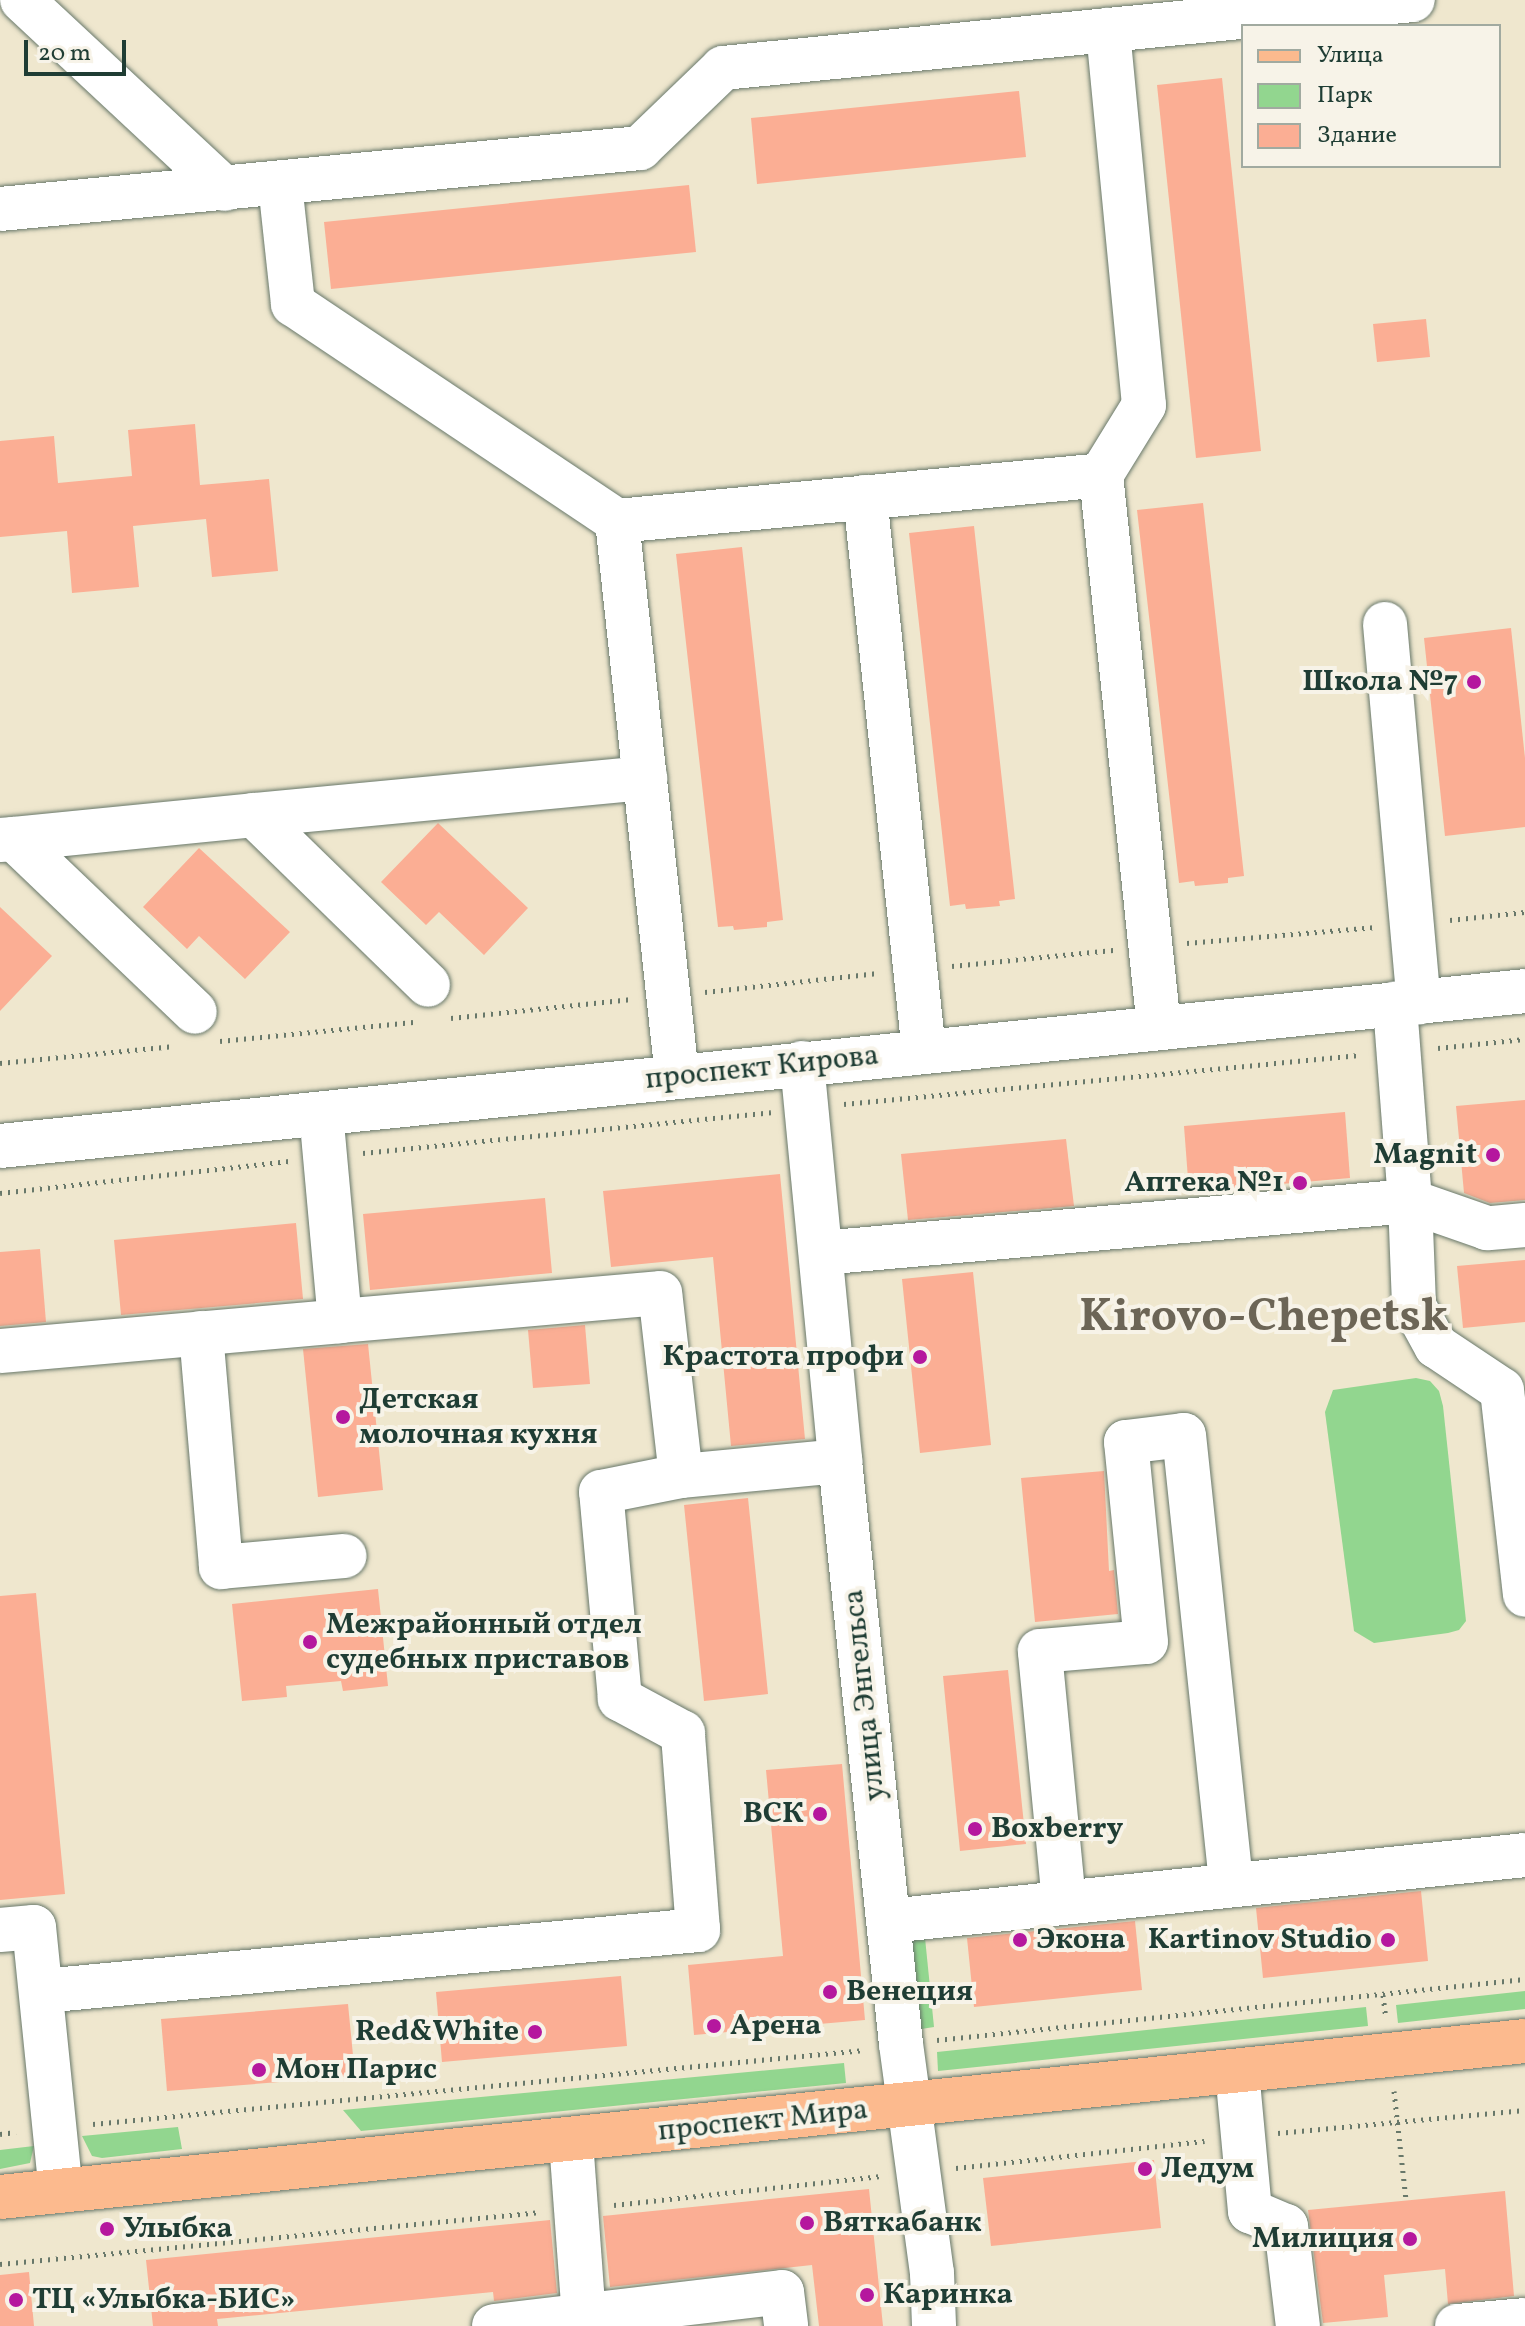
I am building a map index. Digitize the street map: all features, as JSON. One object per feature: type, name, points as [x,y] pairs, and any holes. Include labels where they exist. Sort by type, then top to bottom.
[{"type":"main road","name":"проспект Мира","points":[[0,2197],[1525,2041]]},
{"type":"street","points":[[22,0],[225,189]]},
{"type":"street","points":[[0,209],[640,148],[723,68],[1085,21],[1413,0]]},
{"type":"street","points":[[1085,21],[1144,405],[1101,475],[1159,1028]]},
{"type":"street","points":[[280,184],[293,304],[617,521],[1101,475]]},
{"type":"street","points":[[865,497],[924,1052]]},
{"type":"street","points":[[617,521],[677,1076]]},
{"type":"street","points":[[1385,624],[1411,924],[1407,1003],[1400,1051],[1414,1306],[1436,1346],[1502,1390],[1525,1595]]},
{"type":"street","points":[[7,839],[645,778]]},
{"type":"street","points":[[254,815],[429,1008]]},
{"type":"street","points":[[7,839],[200,1032]]},
{"type":"street","name":"проспект Кирова","points":[[0,1146],[1525,991]]},
{"type":"street","name":"улица Энгельса","points":[[802,1063],[840,1461],[901,2044],[920,2172],[934,2326]]},
{"type":"street","points":[[321,1114],[340,1321]]},
{"type":"street","points":[[821,1253],[1410,1201],[1487,1228],[1525,1225]]},
{"type":"street","points":[[0,1351],[660,1293],[681,1476]]},
{"type":"street","points":[[201,1333],[221,1567],[345,1556]]},
{"type":"street","points":[[1064,1902],[1040,1651],[1146,1642],[1126,1442],[1184,1435],[1231,1884]]},
{"type":"street","points":[[42,1991],[698,1930],[683,1733],[620,1699],[601,1492],[681,1476],[840,1461]]},
{"type":"street","points":[[889,1921],[1525,1855]]},
{"type":"street","points":[[0,1930],[34,1927],[61,2191]]},
{"type":"street","points":[[1237,2071],[1250,2211],[1286,2226],[1298,2326]]},
{"type":"street","points":[[571,2141],[584,2316]]},
{"type":"street","points":[[494,2326],[782,2292],[786,2326]]},
{"type":"street","points":[[1457,2326],[1525,2320]]},
{"type":"path","points":[[0,1063],[200,1032],[429,1008],[670,995],[1525,912]]},
{"type":"path","points":[[0,1193],[808,1108],[1525,1039]]},
{"type":"path","points":[[0,2134],[1525,1979]]},
{"type":"path","points":[[1383,1995],[1406,2200]]},
{"type":"path","points":[[0,2264],[575,2209],[1525,2110]]},
{"type":"green space","points":[[1416,1378],[1430,1381],[1439,1391],[1443,1406],[1466,1621],[1459,1630],[1448,1633],[1374,1643],[1354,1631],[1325,1412],[1333,1390]]},
{"type":"green space","points":[[924,1928],[934,2027],[915,2030],[910,1933]]},
{"type":"green space","points":[[1525,1991],[1525,2009],[1398,2023],[1396,2005]]},
{"type":"green space","points":[[1366,2007],[1368,2026],[938,2071],[937,2052]]},
{"type":"green space","points":[[844,2063],[846,2083],[361,2131],[343,2110]]},
{"type":"green space","points":[[178,2127],[182,2149],[102,2158],[92,2156],[82,2136]]},
{"type":"green space","points":[[34,2146],[30,2163],[0,2169],[0,2150]]},
{"type":"building","points":[[1222,78],[1261,451],[1196,458],[1157,85]]},
{"type":"building","points":[[1019,91],[1026,157],[757,184],[751,118]]},
{"type":"building","points":[[689,185],[696,252],[331,289],[324,222]]},
{"type":"building","points":[[1426,319],[1430,357],[1377,362],[1373,324]]},
{"type":"building","points":[[195,424],[200,485],[269,479],[278,571],[212,577],[206,519],[133,526],[139,587],[72,593],[67,531],[0,537],[0,441],[54,436],[58,483],[132,476],[128,430]]},
{"type":"building","points":[[1203,503],[1244,876],[1228,878],[1228,883],[1195,886],[1194,881],[1179,883],[1137,510]]},
{"type":"building","points":[[974,526],[1015,899],[999,901],[1000,906],[966,909],[965,904],[950,906],[909,533]]},
{"type":"building","points":[[742,547],[783,920],[767,922],[767,927],[734,930],[733,926],[718,927],[676,554]]},
{"type":"building","points":[[1511,628],[1525,758],[1525,827],[1445,836],[1424,638]]},
{"type":"building","points":[[438,823],[528,908],[484,955],[439,912],[426,925],[381,882]]},
{"type":"building","points":[[199,848],[290,932],[245,979],[199,936],[187,949],[143,907]]},
{"type":"building","points":[[0,907],[52,956],[0,1011]]},
{"type":"building","name":"Magnit","points":[[1525,1100],[1525,1200],[1490,1203],[1464,1193],[1456,1106]]},
{"type":"building","points":[[1345,1112],[1350,1178],[1189,1192],[1184,1126]]},
{"type":"building","points":[[1066,1139],[1074,1206],[908,1220],[901,1154]]},
{"type":"building","points":[[780,1174],[805,1439],[731,1446],[713,1257],[611,1267],[603,1191]]},
{"type":"building","points":[[545,1198],[552,1273],[370,1290],[363,1214]]},
{"type":"building","points":[[296,1223],[303,1299],[121,1315],[114,1240]]},
{"type":"building","points":[[40,1249],[46,1322],[0,1326],[0,1252]]},
{"type":"building","points":[[1525,1260],[1525,1322],[1463,1328],[1457,1266]]},
{"type":"building","points":[[973,1272],[991,1445],[920,1453],[902,1279]]},
{"type":"building","points":[[585,1325],[590,1384],[533,1388],[528,1330]]},
{"type":"building","name":"Детская молочная кухня","points":[[368,1344],[383,1490],[318,1497],[303,1349]]},
{"type":"building","points":[[1104,1471],[1109,1571],[1114,1570],[1118,1614],[1035,1622],[1021,1478]]},
{"type":"building","points":[[748,1498],[768,1694],[704,1701],[684,1505]]},
{"type":"building","name":"Межрайонный отдел судебных приставов","points":[[378,1589],[388,1686],[343,1691],[341,1681],[286,1686],[287,1697],[242,1701],[232,1604]]},
{"type":"building","points":[[36,1593],[65,1894],[0,1900],[0,1596]]},
{"type":"building","points":[[1008,1670],[1026,1844],[960,1851],[943,1676]]},
{"type":"building","points":[[842,1764],[865,2020],[694,2035],[688,1965],[783,1956],[766,1770]]},
{"type":"building","points":[[1421,1891],[1428,1961],[1263,1978],[1256,1908]]},
{"type":"building","points":[[1135,1921],[1142,1990],[974,2007],[967,1938]]},
{"type":"building","points":[[621,1976],[627,2046],[442,2062],[436,1992]]},
{"type":"building","points":[[348,2004],[355,2076],[167,2091],[161,2019]]},
{"type":"building","points":[[1154,2160],[1161,2228],[991,2246],[983,2178]]},
{"type":"building","points":[[869,2189],[883,2326],[819,2326],[812,2265],[610,2287],[603,2216]]},
{"type":"building","name":"Милиция","points":[[1505,2191],[1514,2296],[1448,2304],[1445,2269],[1384,2275],[1388,2317],[1323,2323],[1308,2210]]},
{"type":"building","points":[[550,2220],[557,2293],[494,2301],[493,2292],[217,2319],[218,2326],[153,2326],[146,2260]]},
{"type":"building","name":"ТЦ «Улыбка-БИС»","points":[[29,2272],[34,2326],[0,2326],[0,2275]]},
{"type":"place","name":"Школа №7","points":[[1474,682]]},
{"type":"place","name":"Magnit","points":[[1493,1155]]},
{"type":"place","name":"Аптека №1","points":[[1300,1183]]},
{"type":"place","name":"Крастота профи","points":[[920,1357]]},
{"type":"place","name":"Детская молочная кухня","points":[[343,1417]]},
{"type":"place","name":"Межрайонный отдел судебных приставов","points":[[310,1642]]},
{"type":"place","name":"ВСК","points":[[820,1814]]},
{"type":"place","name":"Boxberry","points":[[975,1829]]},
{"type":"place","name":"Экона","points":[[1020,1940]]},
{"type":"place","name":"Kartinov Studio","points":[[1388,1940]]},
{"type":"place","name":"Венеция","points":[[830,1992]]},
{"type":"place","name":"Арена","points":[[714,2026]]},
{"type":"place","name":"Red&White","points":[[535,2032]]},
{"type":"place","name":"Мон Парис","points":[[259,2070]]},
{"type":"place","name":"Ледум","points":[[1145,2169]]},
{"type":"place","name":"Вяткабанк","points":[[807,2223]]},
{"type":"place","name":"Улыбка","points":[[107,2229]]},
{"type":"place","name":"Милиция","points":[[1410,2239]]},
{"type":"place","name":"Каринка","points":[[867,2295]]},
{"type":"place","name":"ТЦ «Улыбка-БИС»","points":[[16,2300]]},
{"type":"district","name":"Kirovo-Chepetsk","points":[[1264,1318]]}]
